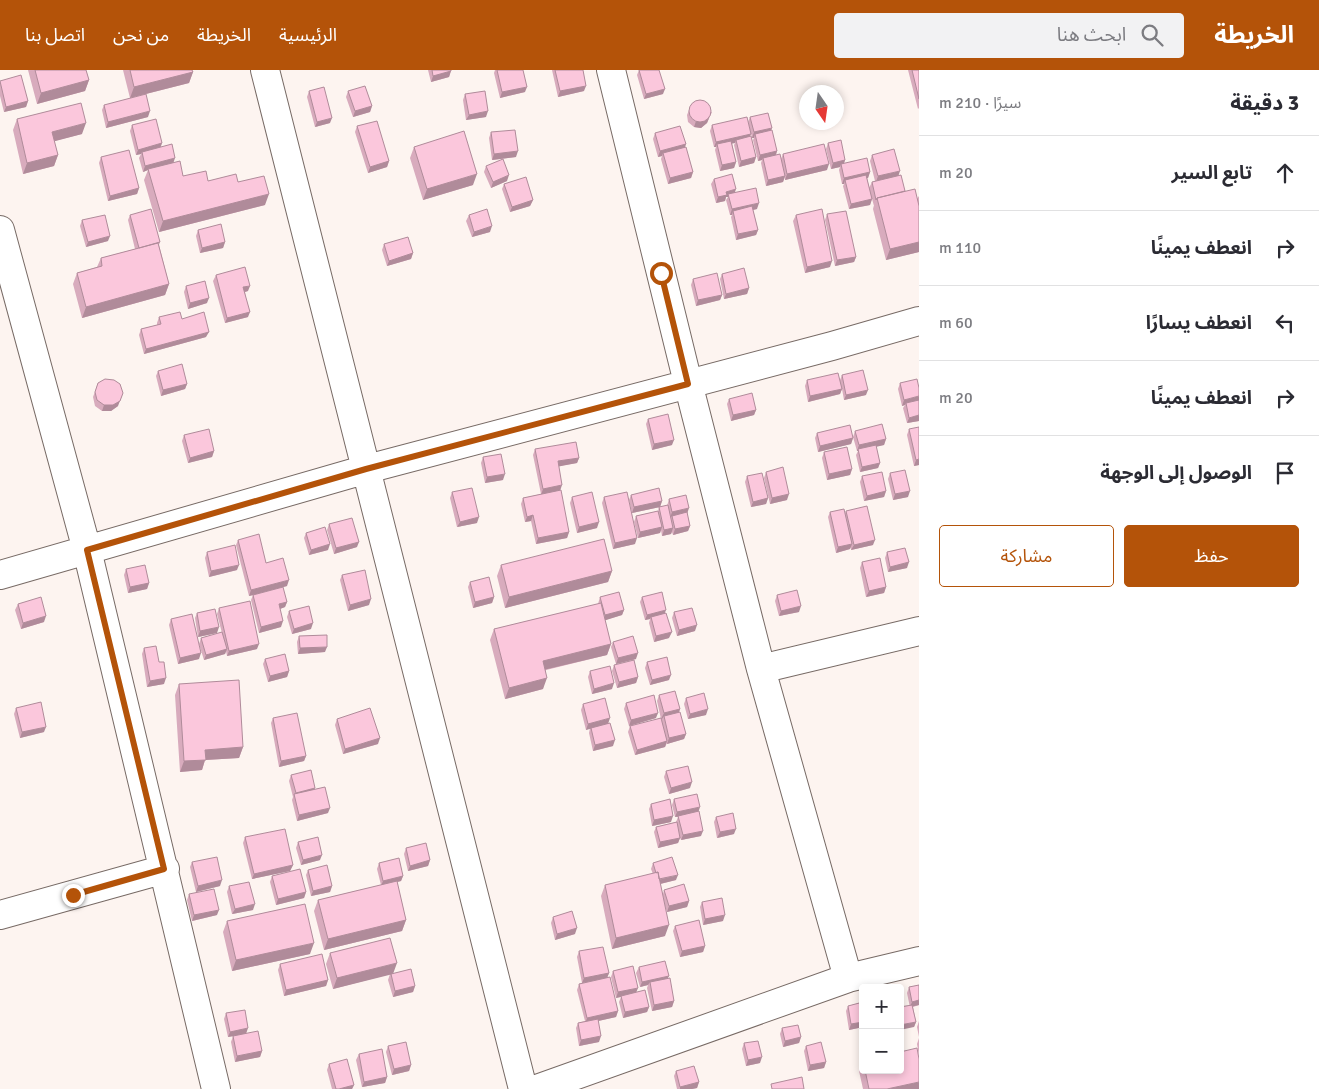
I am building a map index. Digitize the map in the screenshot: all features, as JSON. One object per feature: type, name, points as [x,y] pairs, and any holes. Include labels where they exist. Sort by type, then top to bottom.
[{"type":"street","points":[[265,70],[523,1089]]},
{"type":"street","points":[[611,70],[688,384],[761,669],[848,978]]},
{"type":"street","points":[[0,231],[87,550],[216,1089]]},
{"type":"street","points":[[0,575],[366,469],[919,321]]},
{"type":"street","points":[[761,669],[919,631]]},
{"type":"street","points":[[0,915],[164,869]]},
{"type":"street","points":[[537,1089],[848,978],[919,961]]},
{"type":"building","points":[[35,70],[86,70],[89,80],[41,93]]},
{"type":"building","points":[[130,70],[192,70],[193,72],[134,87]]},
{"type":"building","points":[[432,70],[451,70],[451,71],[433,76]]},
{"type":"building","points":[[497,70],[523,70],[527,87],[502,92]]},
{"type":"building","points":[[555,70],[583,70],[586,86],[560,91]]},
{"type":"building","points":[[639,70],[659,70],[665,89],[646,94]]},
{"type":"building","points":[[912,70],[919,70],[919,99]]},
{"type":"building","points":[[21,75],[28,101],[6,107],[0,81]]},
{"type":"building","points":[[365,86],[372,106],[355,111],[348,91]]},
{"type":"building","points":[[324,87],[332,118],[317,122],[309,91]]},
{"type":"building","points":[[485,91],[488,111],[469,115],[465,94]]},
{"type":"building","points":[[146,94],[150,111],[108,122],[104,105]]},
{"type":"building","points":[[700,100],[708,103],[711,111],[708,119],[700,122],[692,119],[689,111],[692,103]]},
{"type":"building","points":[[81,103],[86,123],[52,132],[58,155],[27,163],[17,119]]},
{"type":"building","points":[[768,113],[772,128],[754,132],[750,117]]},
{"type":"building","points":[[747,117],[751,134],[716,142],[712,125]]},
{"type":"building","points":[[156,119],[162,143],[138,150],[132,125]]},
{"type":"building","points":[[377,121],[389,161],[370,167],[357,126]]},
{"type":"building","points":[[680,126],[686,144],[660,151],[655,133]]},
{"type":"building","points":[[515,130],[518,151],[494,154],[491,132]]},
{"type":"building","points":[[772,130],[777,151],[760,155],[755,134]]},
{"type":"building","points":[[464,131],[477,174],[427,189],[414,147]]},
{"type":"building","points":[[751,136],[756,157],[741,161],[736,140]]},
{"type":"building","points":[[841,140],[845,160],[833,163],[828,143]]},
{"type":"building","points":[[731,141],[736,162],[722,165],[717,144]]},
{"type":"building","points":[[172,144],[175,158],[145,166],[142,152]]},
{"type":"building","points":[[824,144],[829,164],[787,174],[783,154]]},
{"type":"building","points":[[686,147],[693,172],[670,178],[663,153]]},
{"type":"building","points":[[894,149],[900,171],[878,176],[872,155]]},
{"type":"building","points":[[129,150],[139,188],[110,196],[101,157]]},
{"type":"building","points":[[780,154],[785,176],[768,180],[763,158]]},
{"type":"building","points":[[867,158],[870,172],[844,178],[841,164]]},
{"type":"building","points":[[503,159],[509,175],[493,182],[486,166]]},
{"type":"building","points":[[180,161],[183,176],[206,171],[208,181],[236,174],[238,182],[264,176],[269,194],[163,221],[148,169]]},
{"type":"building","points":[[732,174],[736,189],[726,192],[727,195],[718,197],[714,179]]},
{"type":"building","points":[[866,175],[872,199],[851,204],[845,180]]},
{"type":"building","points":[[901,175],[905,191],[877,198],[876,200],[872,182]]},
{"type":"building","points":[[526,177],[533,200],[512,207],[504,184]]},
{"type":"building","points":[[756,188],[759,203],[732,209],[728,194]]},
{"type":"building","points":[[915,189],[919,206],[919,242],[890,249],[877,198]]},
{"type":"building","points":[[752,206],[758,230],[738,234],[733,211]]},
{"type":"building","points":[[151,209],[160,242],[139,248],[130,215]]},
{"type":"building","points":[[487,209],[492,226],[474,232],[469,215]]},
{"type":"building","points":[[822,209],[832,261],[807,267],[796,215]]},
{"type":"building","points":[[846,211],[856,257],[837,260],[827,214]]},
{"type":"building","points":[[105,215],[110,236],[88,242],[82,220]]},
{"type":"building","points":[[221,224],[225,242],[202,248],[198,230]]},
{"type":"building","points":[[408,237],[413,253],[389,261],[384,244]]},
{"type":"building","points":[[158,243],[169,284],[86,307],[77,273],[102,266],[101,258]]},
{"type":"building","points":[[245,267],[250,286],[243,287],[250,312],[227,318],[216,275]]},
{"type":"building","points":[[744,268],[749,288],[726,294],[722,274]]},
{"type":"building","points":[[717,273],[722,295],[698,300],[693,279]]},
{"type":"building","points":[[205,281],[209,298],[190,303],[186,286]]},
{"type":"building","points":[[180,312],[182,319],[204,312],[209,332],[146,349],[141,329],[161,324],[159,317]]},
{"type":"building","points":[[182,364],[187,384],[163,390],[158,371]]},
{"type":"building","points":[[863,370],[868,390],[846,395],[842,375]]},
{"type":"building","points":[[838,373],[842,389],[810,396],[807,380]]},
{"type":"building","points":[[105,379],[114,380],[120,384],[123,393],[120,401],[113,405],[104,405],[97,400],[95,392],[98,383]]},
{"type":"building","points":[[917,379],[919,396],[904,400],[900,383]]},
{"type":"building","points":[[752,393],[756,410],[733,415],[729,399]]},
{"type":"building","points":[[919,400],[919,415],[909,418],[906,403]]},
{"type":"building","points":[[668,414],[674,440],[654,444],[648,419]]},
{"type":"building","points":[[882,424],[886,439],[859,445],[855,431]]},
{"type":"building","points":[[850,425],[853,438],[820,446],[817,433]]},
{"type":"building","points":[[919,427],[919,459],[916,460],[909,429]]},
{"type":"building","points":[[209,429],[214,451],[190,458],[184,435]]},
{"type":"building","points":[[576,442],[579,458],[558,461],[562,485],[543,489],[535,449]]},
{"type":"building","points":[[876,445],[880,463],[862,467],[858,449]]},
{"type":"building","points":[[847,447],[852,469],[829,474],[824,452]]},
{"type":"building","points":[[501,454],[505,474],[487,477],[483,457]]},
{"type":"building","points":[[783,467],[789,494],[772,498],[766,472]]},
{"type":"building","points":[[905,470],[910,491],[895,494],[890,473]]},
{"type":"building","points":[[882,472],[886,491],[867,496],[862,476]]},
{"type":"building","points":[[762,473],[768,498],[753,502],[747,476]]},
{"type":"building","points":[[472,488],[479,517],[460,522],[452,492]]},
{"type":"building","points":[[659,488],[662,501],[634,507],[631,495]]},
{"type":"building","points":[[561,490],[569,532],[538,538],[533,515],[527,517],[523,498]]},
{"type":"building","points":[[592,492],[599,522],[579,527],[572,497]]},
{"type":"building","points":[[627,492],[637,538],[615,543],[604,497]]},
{"type":"building","points":[[686,495],[689,508],[672,512],[669,499]]},
{"type":"building","points":[[668,505],[673,528],[664,530],[659,507]]},
{"type":"building","points":[[867,506],[875,540],[854,545],[846,511]]},
{"type":"building","points":[[844,509],[852,544],[838,547],[830,512]]},
{"type":"building","points":[[658,511],[662,527],[640,532],[636,516]]},
{"type":"building","points":[[687,512],[690,526],[675,529],[672,516]]},
{"type":"building","points":[[352,518],[359,542],[336,548],[329,524]]},
{"type":"building","points":[[325,527],[330,544],[311,550],[306,533]]},
{"type":"building","points":[[259,534],[266,563],[283,558],[289,580],[251,590],[238,540]]},
{"type":"building","points":[[604,539],[612,571],[509,597],[501,565]]},
{"type":"building","points":[[235,545],[239,565],[211,571],[207,552]]},
{"type":"building","points":[[905,548],[909,562],[890,567],[887,552]]},
{"type":"building","points":[[880,558],[886,587],[869,591],[862,562]]},
{"type":"building","points":[[145,565],[149,583],[130,587],[126,569]]},
{"type":"building","points":[[365,570],[371,599],[350,605],[342,575]]},
{"type":"building","points":[[489,577],[494,597],[475,602],[470,582]]},
{"type":"building","points":[[283,587],[287,602],[279,604],[283,621],[261,627],[253,595]]},
{"type":"building","points":[[797,590],[801,606],[781,611],[777,595]]},
{"type":"building","points":[[619,592],[624,610],[605,615],[600,597]]},
{"type":"building","points":[[662,592],[666,610],[647,615],[642,597]]},
{"type":"building","points":[[41,597],[46,616],[23,623],[18,604]]},
{"type":"building","points":[[250,601],[259,644],[229,651],[219,608]]},
{"type":"building","points":[[601,603],[611,644],[543,661],[547,678],[509,688],[494,629]]},
{"type":"building","points":[[309,606],[313,623],[294,629],[289,611]]},
{"type":"building","points":[[692,608],[697,625],[679,630],[674,612]]},
{"type":"building","points":[[215,609],[219,627],[200,631],[197,613]]},
{"type":"building","points":[[666,613],[672,632],[656,636],[651,617]]},
{"type":"building","points":[[192,614],[201,653],[180,658],[171,619]]},
{"type":"building","points":[[222,632],[227,649],[206,655],[201,638]]},
{"type":"building","points":[[327,635],[327,647],[300,648],[299,636]]},
{"type":"building","points":[[633,636],[638,653],[618,658],[613,642]]},
{"type":"building","points":[[156,646],[159,662],[164,662],[166,678],[150,681],[144,648]]},
{"type":"building","points":[[285,654],[289,671],[270,676],[265,659]]},
{"type":"building","points":[[667,657],[671,675],[652,680],[647,662]]},
{"type":"building","points":[[634,660],[638,677],[619,682],[614,665]]},
{"type":"building","points":[[610,666],[614,683],[594,689],[590,671]]},
{"type":"building","points":[[239,680],[243,747],[205,750],[206,760],[184,761],[179,684]]},
{"type":"building","points":[[675,691],[680,709],[664,713],[659,695]]},
{"type":"building","points":[[704,693],[708,709],[690,714],[686,698]]},
{"type":"building","points":[[654,695],[658,713],[631,720],[626,703]]},
{"type":"building","points":[[605,698],[610,718],[588,724],[583,704]]},
{"type":"building","points":[[41,702],[46,727],[22,732],[16,708]]},
{"type":"building","points":[[370,708],[380,738],[345,749],[337,719]]},
{"type":"building","points":[[680,712],[686,734],[669,738],[664,716]]},
{"type":"building","points":[[297,713],[306,756],[281,761],[273,718]]},
{"type":"building","points":[[661,718],[667,741],[637,750],[630,726]]},
{"type":"building","points":[[610,723],[615,740],[595,745],[591,728]]},
{"type":"building","points":[[688,766],[692,782],[671,788],[666,771]]},
{"type":"building","points":[[311,770],[315,788],[296,793],[291,775]]},
{"type":"building","points":[[325,787],[330,808],[299,815],[294,794]]},
{"type":"building","points":[[697,794],[700,807],[677,812],[674,799]]},
{"type":"building","points":[[670,799],[673,816],[654,820],[651,804]]},
{"type":"building","points":[[699,811],[703,831],[683,835],[678,816]]},
{"type":"building","points":[[733,813],[736,829],[720,832],[716,817]]},
{"type":"building","points":[[677,822],[680,838],[660,842],[656,827]]},
{"type":"building","points":[[285,829],[293,865],[254,874],[245,837]]},
{"type":"building","points":[[318,837],[322,855],[303,860],[298,842]]},
{"type":"building","points":[[426,843],[430,860],[410,866],[406,848]]},
{"type":"building","points":[[217,857],[222,880],[198,886],[192,862]]},
{"type":"building","points":[[672,857],[678,875],[659,879],[658,872],[656,873],[653,863]]},
{"type":"building","points":[[399,858],[403,876],[383,881],[379,863]]},
{"type":"building","points":[[327,865],[332,886],[313,891],[308,870]]},
{"type":"building","points":[[300,869],[306,892],[278,899],[272,876]]},
{"type":"building","points":[[658,872],[669,925],[616,938],[605,885]]},
{"type":"building","points":[[397,881],[406,920],[328,939],[318,900]]},
{"type":"building","points":[[249,882],[255,904],[235,909],[229,886]]},
{"type":"building","points":[[684,884],[689,901],[669,906],[664,890]]},
{"type":"building","points":[[214,889],[219,910],[194,915],[189,894]]},
{"type":"building","points":[[722,898],[725,915],[705,919],[702,902]]},
{"type":"building","points":[[305,904],[314,943],[236,960],[227,921]]},
{"type":"building","points":[[572,911],[577,928],[557,934],[553,917]]},
{"type":"building","points":[[699,920],[705,946],[682,951],[675,926]]},
{"type":"building","points":[[390,938],[397,963],[337,978],[330,953]]},
{"type":"building","points":[[603,947],[609,973],[584,978],[579,951]]},
{"type":"building","points":[[322,954],[328,980],[286,990],[280,964]]},
{"type":"building","points":[[665,961],[669,976],[642,982],[639,967]]},
{"type":"building","points":[[633,966],[638,988],[618,992],[613,971]]},
{"type":"building","points":[[411,969],[415,986],[395,991],[391,974]]},
{"type":"building","points":[[610,977],[618,1011],[587,1018],[579,984]]},
{"type":"building","points":[[670,978],[674,1001],[654,1005],[650,982]]},
{"type":"building","points":[[919,985],[919,1000],[912,1002],[909,987]]},
{"type":"building","points":[[645,990],[649,1007],[625,1012],[621,996]]},
{"type":"building","points":[[859,1003],[859,1023],[851,1024],[848,1006]]},
{"type":"building","points":[[912,1005],[916,1022],[904,1024],[904,1006]]},
{"type":"building","points":[[245,1010],[248,1028],[230,1032],[226,1013]]},
{"type":"building","points":[[598,1019],[601,1036],[581,1040],[578,1023]]},
{"type":"building","points":[[798,1025],[801,1037],[785,1041],[782,1028]]},
{"type":"building","points":[[258,1031],[262,1051],[237,1056],[233,1036]]},
{"type":"building","points":[[758,1041],[762,1057],[748,1060],[744,1043]]},
{"type":"building","points":[[406,1042],[411,1065],[394,1069],[388,1046]]},
{"type":"building","points":[[821,1042],[826,1062],[810,1065],[806,1046]]},
{"type":"building","points":[[917,1048],[919,1082],[887,1089],[869,1089],[866,1074],[904,1074],[904,1051]]},
{"type":"building","points":[[382,1049],[387,1077],[364,1082],[359,1054]]},
{"type":"building","points":[[347,1059],[354,1085],[336,1089],[329,1064]]},
{"type":"building","points":[[694,1066],[699,1082],[680,1087],[676,1071]]},
{"type":"building","points":[[802,1077],[804,1089],[772,1089],[771,1084]]},
{"type":"route","points":[[73,895],[164,869],[87,550],[366,469],[688,384],[661,273]]}]
